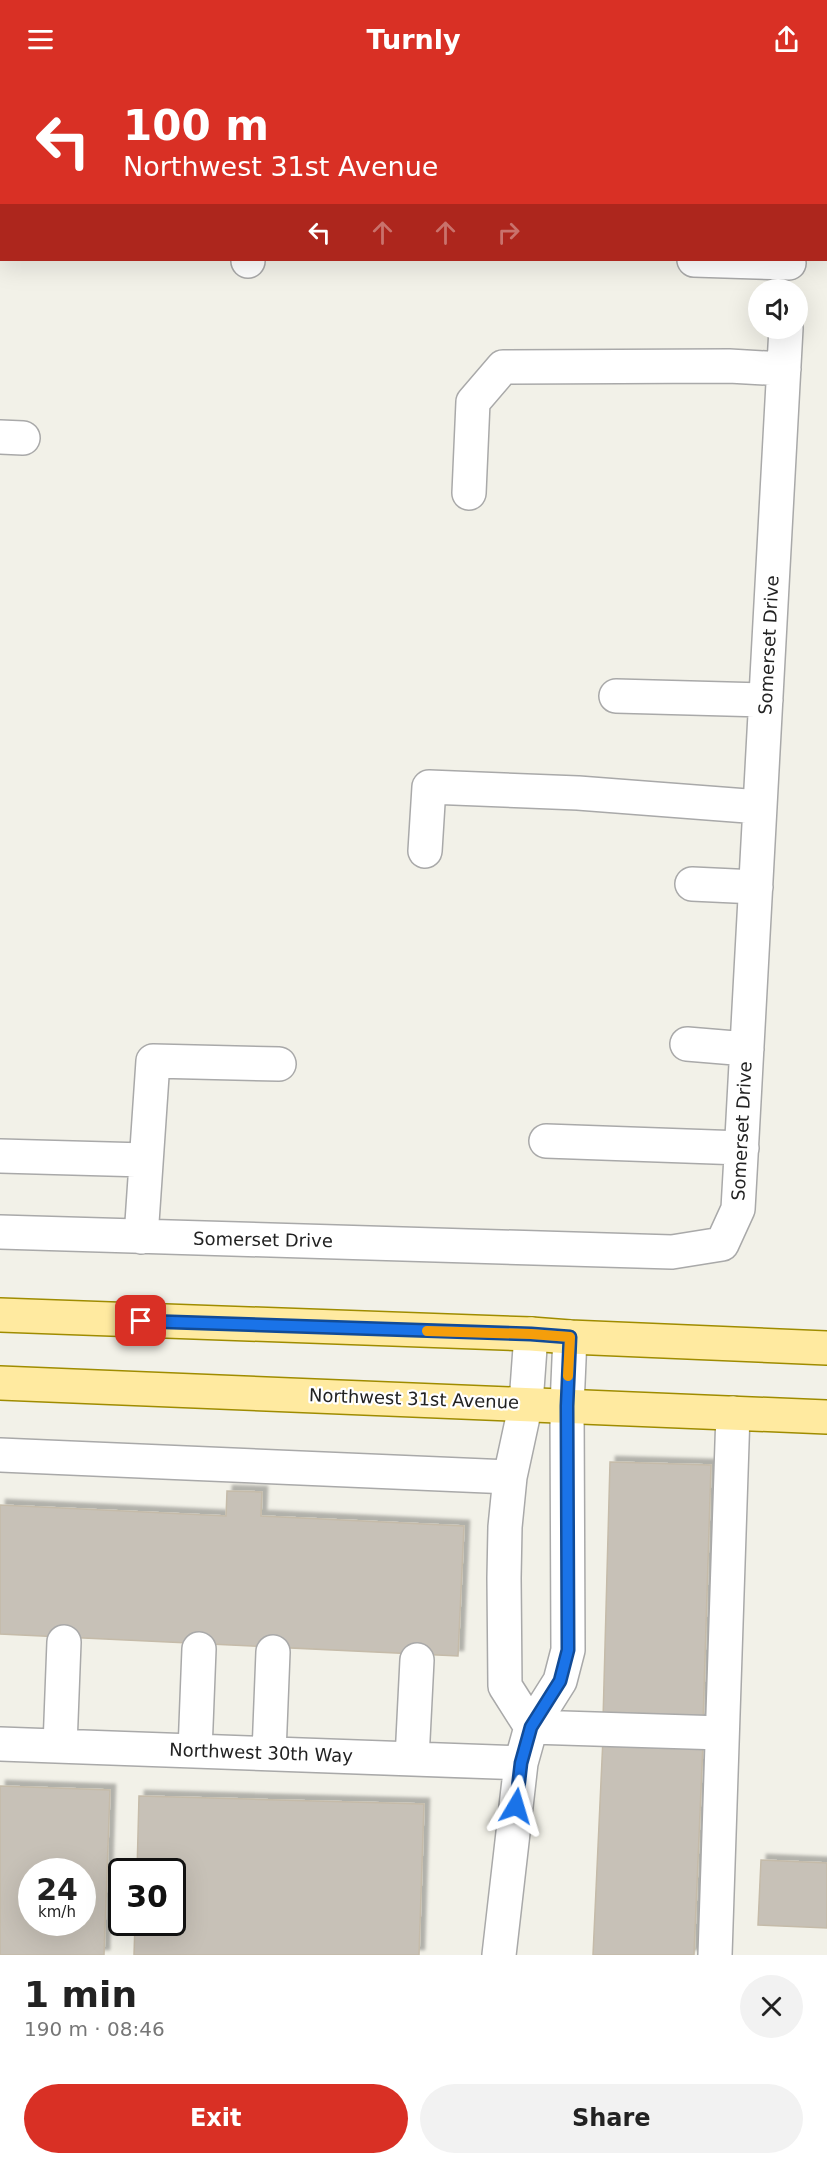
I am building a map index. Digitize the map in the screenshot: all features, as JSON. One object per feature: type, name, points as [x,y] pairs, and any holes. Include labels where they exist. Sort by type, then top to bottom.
[{"type":"main road","points":[[0,1315],[531,1334],[827,1348]]},
{"type":"main road","name":"Northwest 31st Avenue","points":[[0,1383],[827,1417]]},
{"type":"street","points":[[703,261],[789,271]]},
{"type":"street","name":"Somerset Drive","points":[[0,1232],[672,1252],[722,1244],[738,1209],[785,339]]},
{"type":"street","points":[[469,493],[472,402],[503,367],[729,366],[784,369]]},
{"type":"street","points":[[616,696],[766,700]]},
{"type":"street","points":[[425,851],[429,786],[578,793],[760,807]]},
{"type":"street","points":[[692,884],[756,887]]},
{"type":"street","points":[[687,1044],[747,1048]]},
{"type":"street","points":[[141,1237],[153,1061],[279,1064]]},
{"type":"street","points":[[546,1142],[742,1148]]},
{"type":"street","points":[[0,1156],[145,1160]]},
{"type":"street","points":[[531,1334],[526,1403],[510,1478],[505,1537],[505,1686],[531,1727]]},
{"type":"street","points":[[499,1955],[521,1763],[531,1727],[560,1681],[568,1650],[567,1406],[570,1337]]},
{"type":"street","points":[[715,1955],[733,1413]]},
{"type":"street","points":[[0,1455],[510,1478]]},
{"type":"street","points":[[60,1746],[64,1642]]},
{"type":"street","points":[[195,1750],[199,1649]]},
{"type":"street","points":[[269,1754],[273,1652]]},
{"type":"street","points":[[412,1759],[417,1660]]},
{"type":"street","points":[[531,1727],[722,1732]]},
{"type":"street","name":"Northwest 30th Way","points":[[0,1744],[521,1763]]},
{"type":"building","points":[[610,1462],[711,1465],[703,1723],[603,1720]]},
{"type":"building","points":[[227,1491],[262,1492],[261,1516],[464,1526],[458,1656],[0,1634],[0,1505],[226,1516]]},
{"type":"building","points":[[603,1738],[703,1742],[694,1955],[593,1955]]},
{"type":"building","points":[[0,1786],[110,1790],[104,1955],[0,1955]]},
{"type":"building","points":[[139,1796],[424,1804],[419,1955],[134,1955],[135,1936],[186,1936],[186,1858],[137,1858]]},
{"type":"building","points":[[761,1860],[827,1863],[827,1928],[758,1925]]},
{"type":"slow traffic","points":[[427,1331],[570,1337],[568,1376]]},
{"type":"route","points":[[141,1321],[570,1337],[567,1406],[568,1650],[560,1681],[531,1727],[521,1763],[516,1806]]}]
